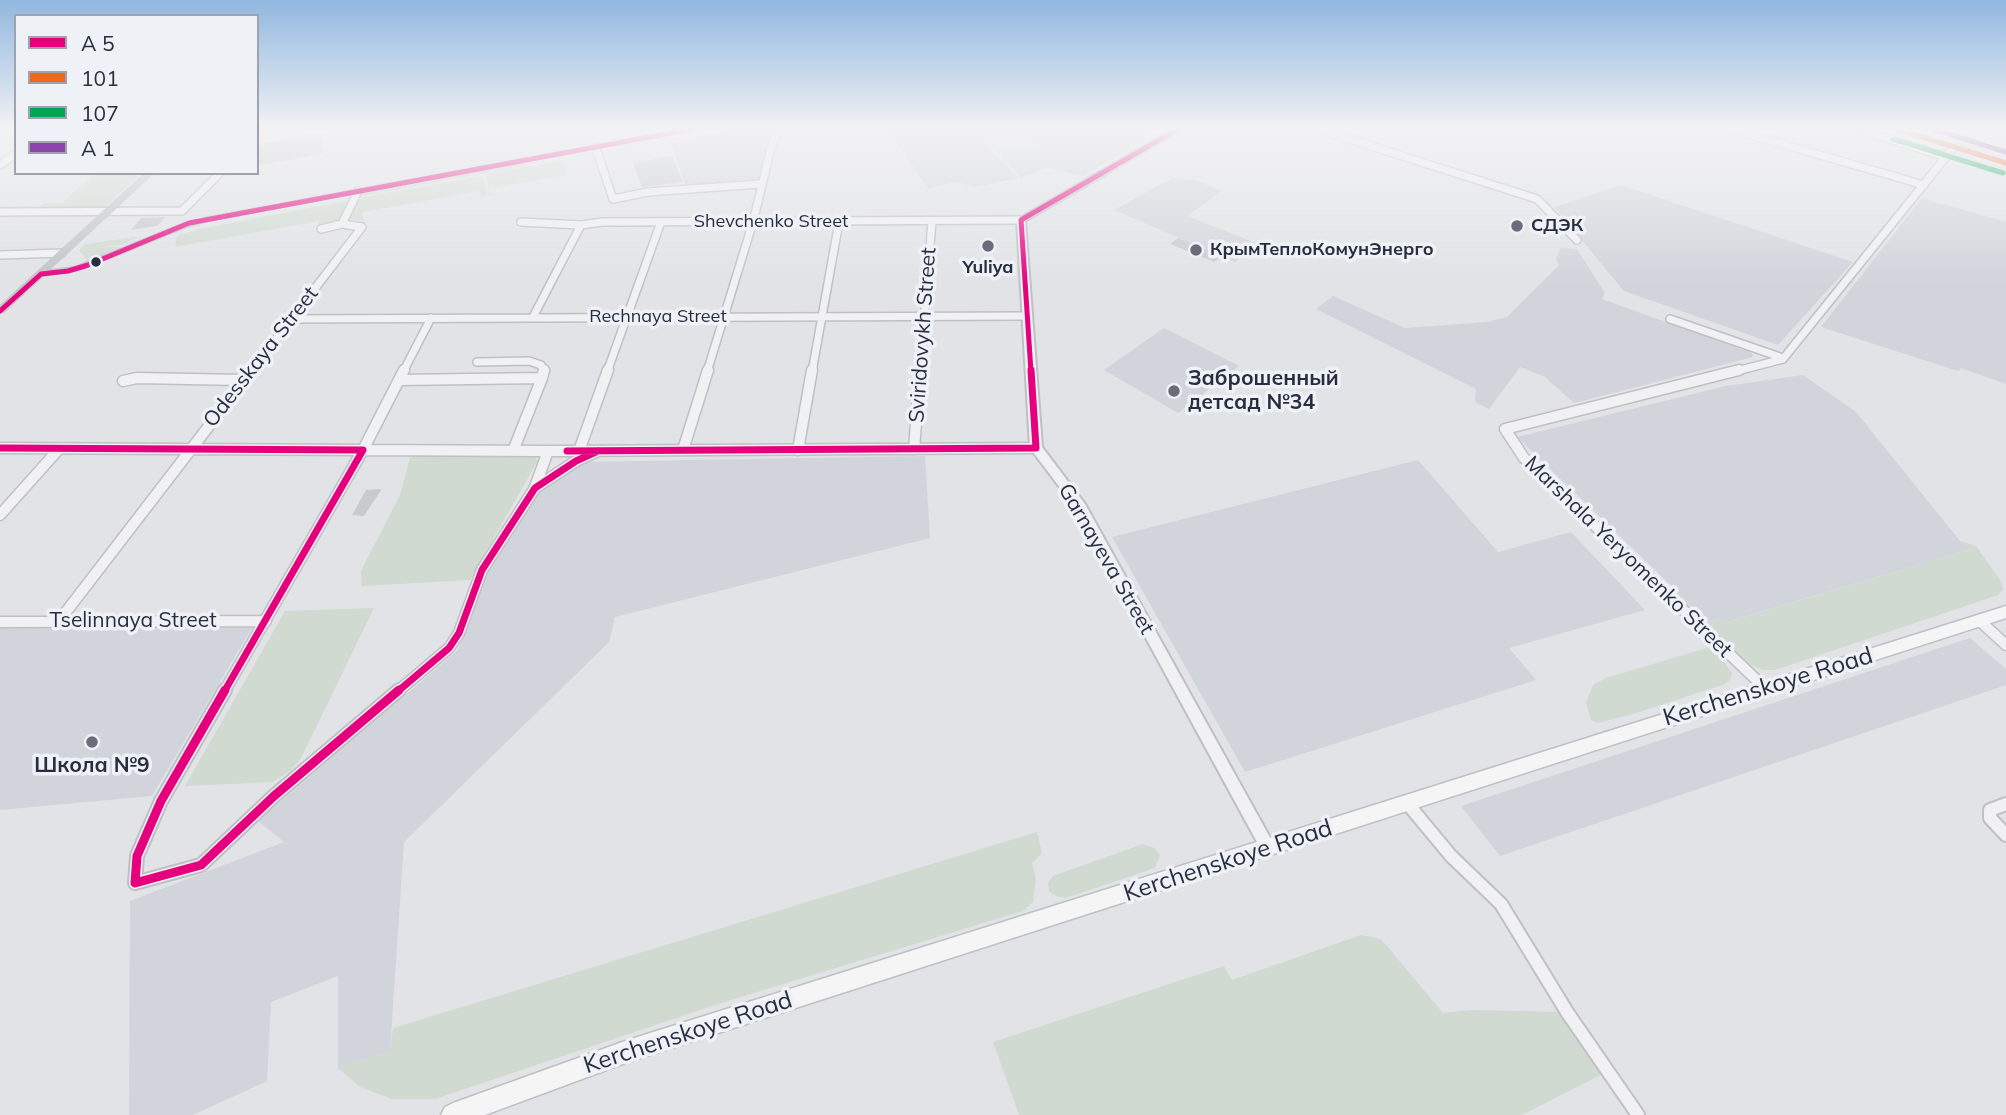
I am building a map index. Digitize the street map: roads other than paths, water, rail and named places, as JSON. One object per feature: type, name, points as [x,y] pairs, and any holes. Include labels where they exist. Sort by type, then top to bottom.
[{"type":"main road","points":[[0,311],[141,181]]},
{"type":"main road","points":[[41,274],[68,271],[88,265],[189,223],[413,181]]},
{"type":"main road","name":"Kerchenskoye Road","points":[[453,1115],[628,1051],[2006,612]]},
{"type":"street","points":[[0,212],[182,211],[212,181]]},
{"type":"street","points":[[608,181],[614,199],[648,192],[760,184]]},
{"type":"street","points":[[683,450],[753,222],[761,181]]},
{"type":"street","points":[[0,448],[598,451],[1037,448],[1021,220],[1089,181]]},
{"type":"street","points":[[1478,181],[1546,205],[1577,240]]},
{"type":"street","points":[[1914,181],[1924,184]]},
{"type":"street","points":[[1670,319],[1783,359],[1926,181]]},
{"type":"street","points":[[321,229],[342,223],[358,191]]},
{"type":"street","name":"Shevchenko Street","points":[[521,222],[581,225],[602,222],[1021,220]]},
{"type":"street","name":"Sviridovykh Street","points":[[914,449],[932,221]]},
{"type":"street","points":[[579,451],[661,222]]},
{"type":"street","points":[[798,450],[839,222]]},
{"type":"street","name":"Odesskaya Street","points":[[59,621],[362,227],[342,223]]},
{"type":"street","points":[[533,317],[581,225]]},
{"type":"street","points":[[0,255],[62,253]]},
{"type":"street","name":"Rechnaya Street","points":[[289,319],[1028,316]]},
{"type":"street","points":[[431,318],[363,450],[161,802],[137,856],[135,883],[201,865],[274,796],[449,648],[459,634],[482,570],[535,488],[548,451]]},
{"type":"street","name":"Marshala Yeryomenko Street","points":[[1765,688],[1524,458],[1505,429],[1783,359]]},
{"type":"street","points":[[477,362],[529,360],[541,365],[544,370],[513,451]]},
{"type":"street","points":[[123,381],[137,377],[242,380]]},
{"type":"street","points":[[399,380],[542,378]]},
{"type":"street","name":"Garnayeva Street","points":[[1037,448],[1079,504],[1268,848]]},
{"type":"street","points":[[0,515],[59,449]]},
{"type":"street","points":[[535,488],[576,461],[598,451]]},
{"type":"street","name":"Tselinnaya Street","points":[[0,622],[266,621]]},
{"type":"street","points":[[1980,621],[2006,645]]},
{"type":"street","points":[[1407,803],[1451,856],[1501,904],[1567,1013],[1638,1115]]},
{"type":"street","points":[[2006,804],[1990,810],[1990,818],[2006,835]]},
{"type":"place","name":"СДЭК","points":[[1517,226]]},
{"type":"place","name":"Yuliya","points":[[988,246]]},
{"type":"place","name":"КрымТеплоКомунЭнерго","points":[[1196,250]]},
{"type":"place","name":"Заброшенный детсад №34","points":[[1174,391]]},
{"type":"place","name":"Школа №9","points":[[92,742]]}]
